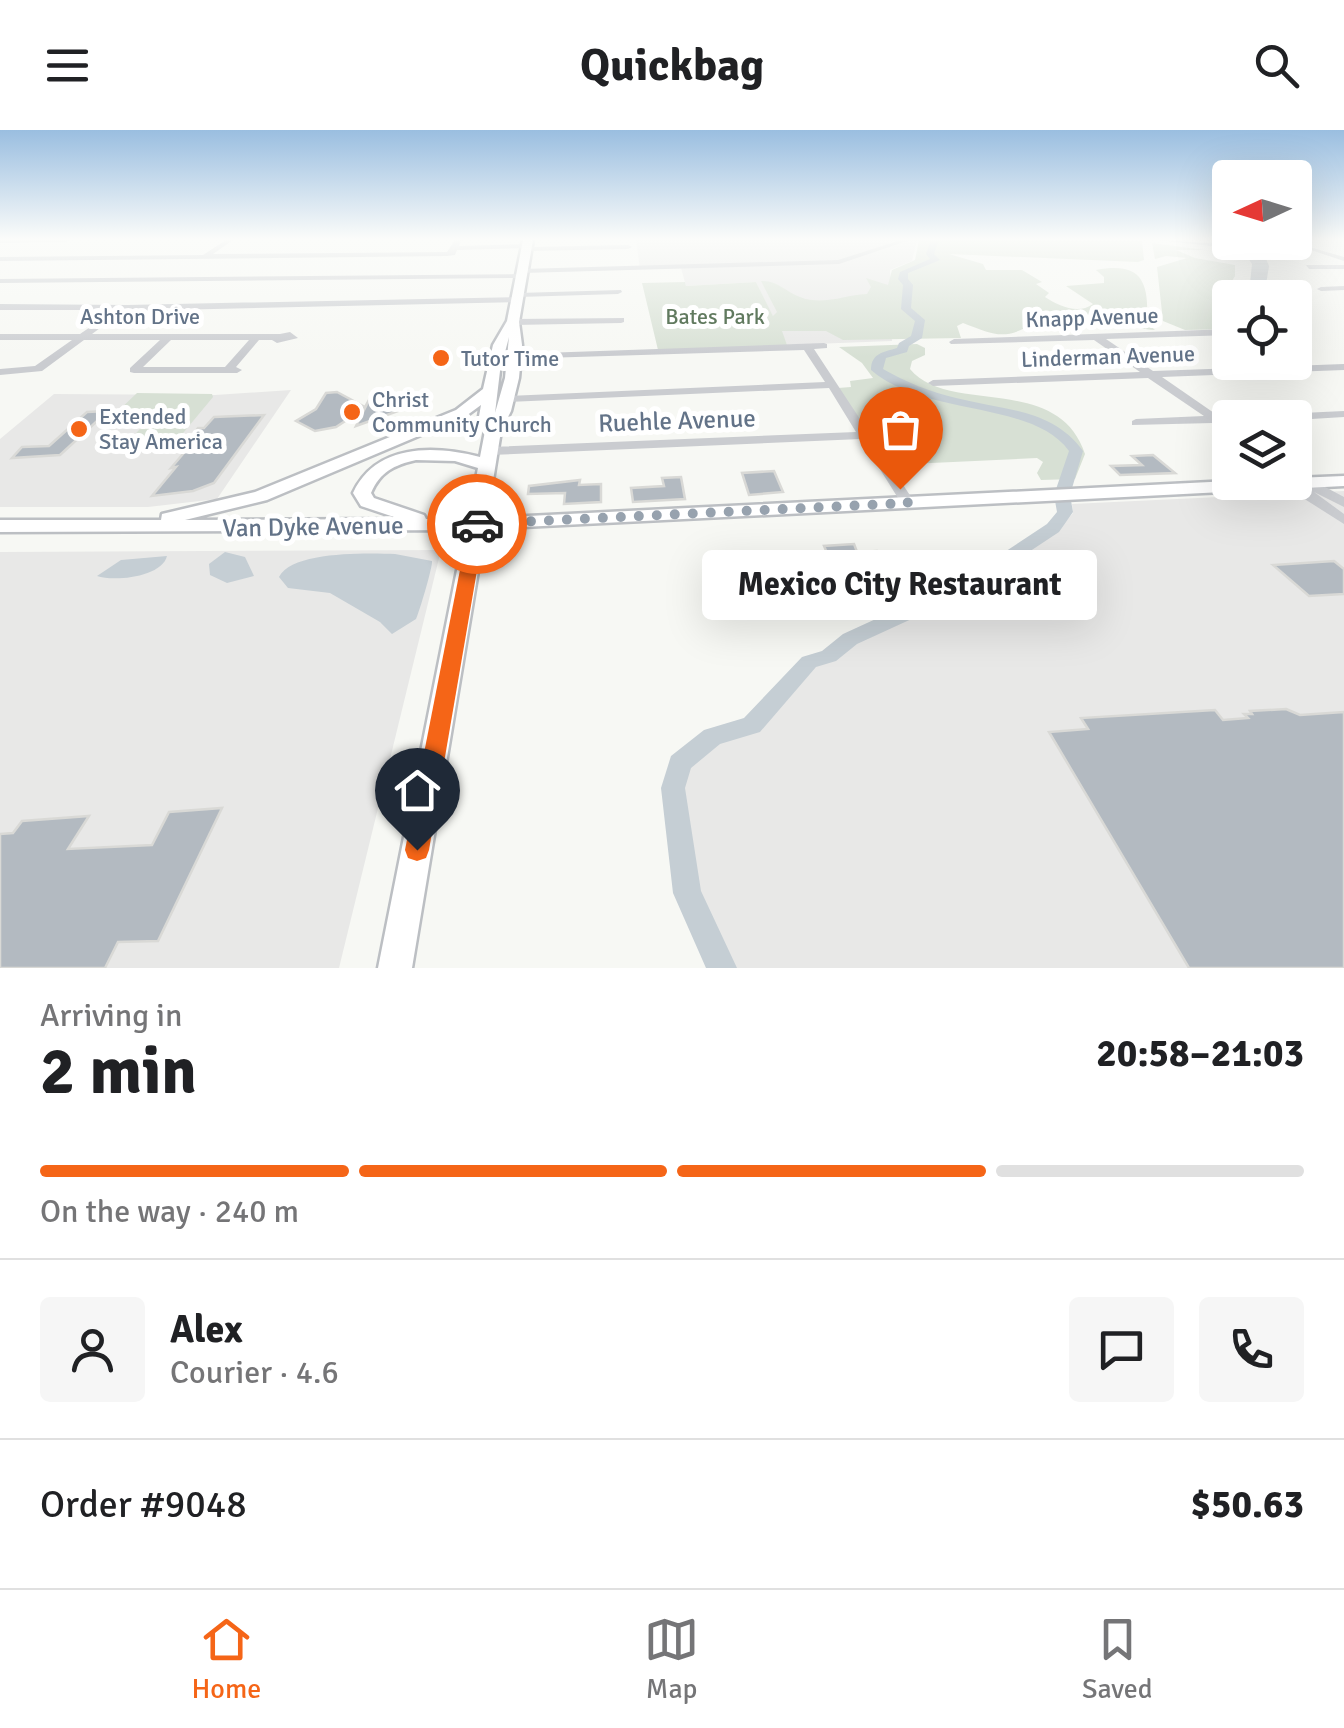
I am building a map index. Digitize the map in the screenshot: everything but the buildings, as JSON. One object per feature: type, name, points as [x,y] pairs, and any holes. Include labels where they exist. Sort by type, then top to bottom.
[{"type":"main road","points":[[395,968],[493,431],[486,422],[496,398],[506,329],[513,322],[521,279]]},
{"type":"main road","points":[[185,528],[228,516],[496,398],[510,380],[517,328],[513,322]]},
{"type":"main road","points":[[118,527],[213,510],[262,496],[496,398]]},
{"type":"main road","points":[[439,525],[371,505],[364,497],[364,483],[385,465],[417,456],[488,458]]},
{"type":"main road","name":"Van Dyke Avenue","points":[[1312,480],[1344,481]]},
{"type":"main road","name":"Van Dyke Avenue","points":[[0,526],[476,524],[1212,485]]},
{"type":"street","points":[[0,281],[160,279]]},
{"type":"street","points":[[202,304],[236,279]]},
{"type":"street","points":[[1321,288],[1344,288]]},
{"type":"street","points":[[0,307],[127,308],[618,292]]},
{"type":"street","points":[[0,372],[34,371],[127,308]]},
{"type":"street","points":[[513,322],[620,320]]},
{"type":"street","name":"Knapp Avenue","points":[[954,342],[1212,333]]},
{"type":"street","name":"Ashton Drive","points":[[0,336],[280,336]]},
{"type":"street","points":[[170,336],[134,370],[232,370],[257,336]]},
{"type":"street","points":[[1096,337],[1212,412]]},
{"type":"street","points":[[514,357],[824,346]]},
{"type":"street","points":[[808,348],[908,503]]},
{"type":"street","name":"Linderman Avenue","points":[[933,383],[1344,367]]},
{"type":"street","points":[[496,398],[834,385]]},
{"type":"street","points":[[1312,416],[1344,414]]},
{"type":"street","points":[[1136,423],[1212,420]]},
{"type":"street","name":"Ruehle Avenue","points":[[488,458],[865,435]]},
{"type":"street","points":[[1312,485],[1344,503]]},
{"type":"street","points":[[1312,497],[1344,520]]},
{"type":"shaded area","points":[[684,279],[890,279],[892,341],[787,345],[756,282],[686,286]]},
{"type":"shaded area","points":[[291,390],[217,499],[148,507],[0,507],[0,439],[54,394],[215,395]]},
{"type":"shaded area","points":[[1344,491],[1344,968],[729,968],[694,886],[677,793],[684,771],[711,744],[755,729],[798,678],[872,632],[966,596],[1067,520],[1073,513],[1072,504],[1212,497],[1312,500],[1312,493]]},
{"type":"shaded area","points":[[441,550],[339,968],[0,968],[0,552]]},
{"type":"shaded area","points":[[225,552],[245,557],[254,576],[227,583],[210,575],[209,564]]},
{"type":"shaded area","points":[[395,554],[432,561],[416,619],[392,634],[380,622],[330,593],[288,588],[279,577],[299,562],[314,558]]},
{"type":"shaded area","points":[[167,556],[147,573],[125,578],[97,576],[121,560]]},
{"type":"green space","name":"Bates Park","points":[[867,279],[888,285],[890,279],[1037,279],[1042,282],[1036,284],[1049,293],[1045,297],[1075,309],[1093,304],[1066,286],[1104,283],[1104,279],[1141,279],[1147,323],[1155,330],[1123,324],[1034,323],[999,334],[963,323],[957,326],[961,338],[843,340],[826,331],[782,331],[787,345],[658,350],[642,283],[685,282],[686,286],[756,282],[773,316],[777,312],[761,281],[772,282],[795,295],[825,300],[867,294],[871,287]]},
{"type":"green space","points":[[1158,279],[1233,279],[1212,280],[1212,329],[1185,330],[1163,321]]},
{"type":"green space","points":[[917,344],[925,348],[925,355],[912,361],[910,369],[927,383],[950,391],[1028,403],[1052,413],[1071,429],[1085,454],[1075,479],[1041,480],[1037,473],[1043,462],[1037,458],[888,465],[838,388],[851,387],[850,381],[873,378],[862,363],[839,347]]},
{"type":"green space","points":[[137,393],[213,397],[179,438],[129,441],[148,420],[118,421],[115,414]]},
{"type":"waterway","points":[[722,968],[687,893],[673,788],[680,763],[712,737],[752,725],[809,662],[829,656],[850,639],[922,606],[976,587],[994,567],[1053,528],[1065,512],[1062,495],[1076,451],[1056,430],[1030,418],[935,397],[877,370],[882,356],[903,350],[903,345],[916,338],[920,320],[906,309],[908,285],[903,279]]},
{"type":"way so far","points":[[477,524],[908,503],[900,489]]},
{"type":"place","name":"Tutor Time","points":[[441,358]]},
{"type":"place","name":"Christ Community Church","points":[[352,412]]},
{"type":"place","name":"Extended Stay America","points":[[79,429]]},
{"type":"place","name":"Mexico City Restaurant","points":[[900,489]]},
{"type":"route","points":[[417,850],[477,524]]}]
